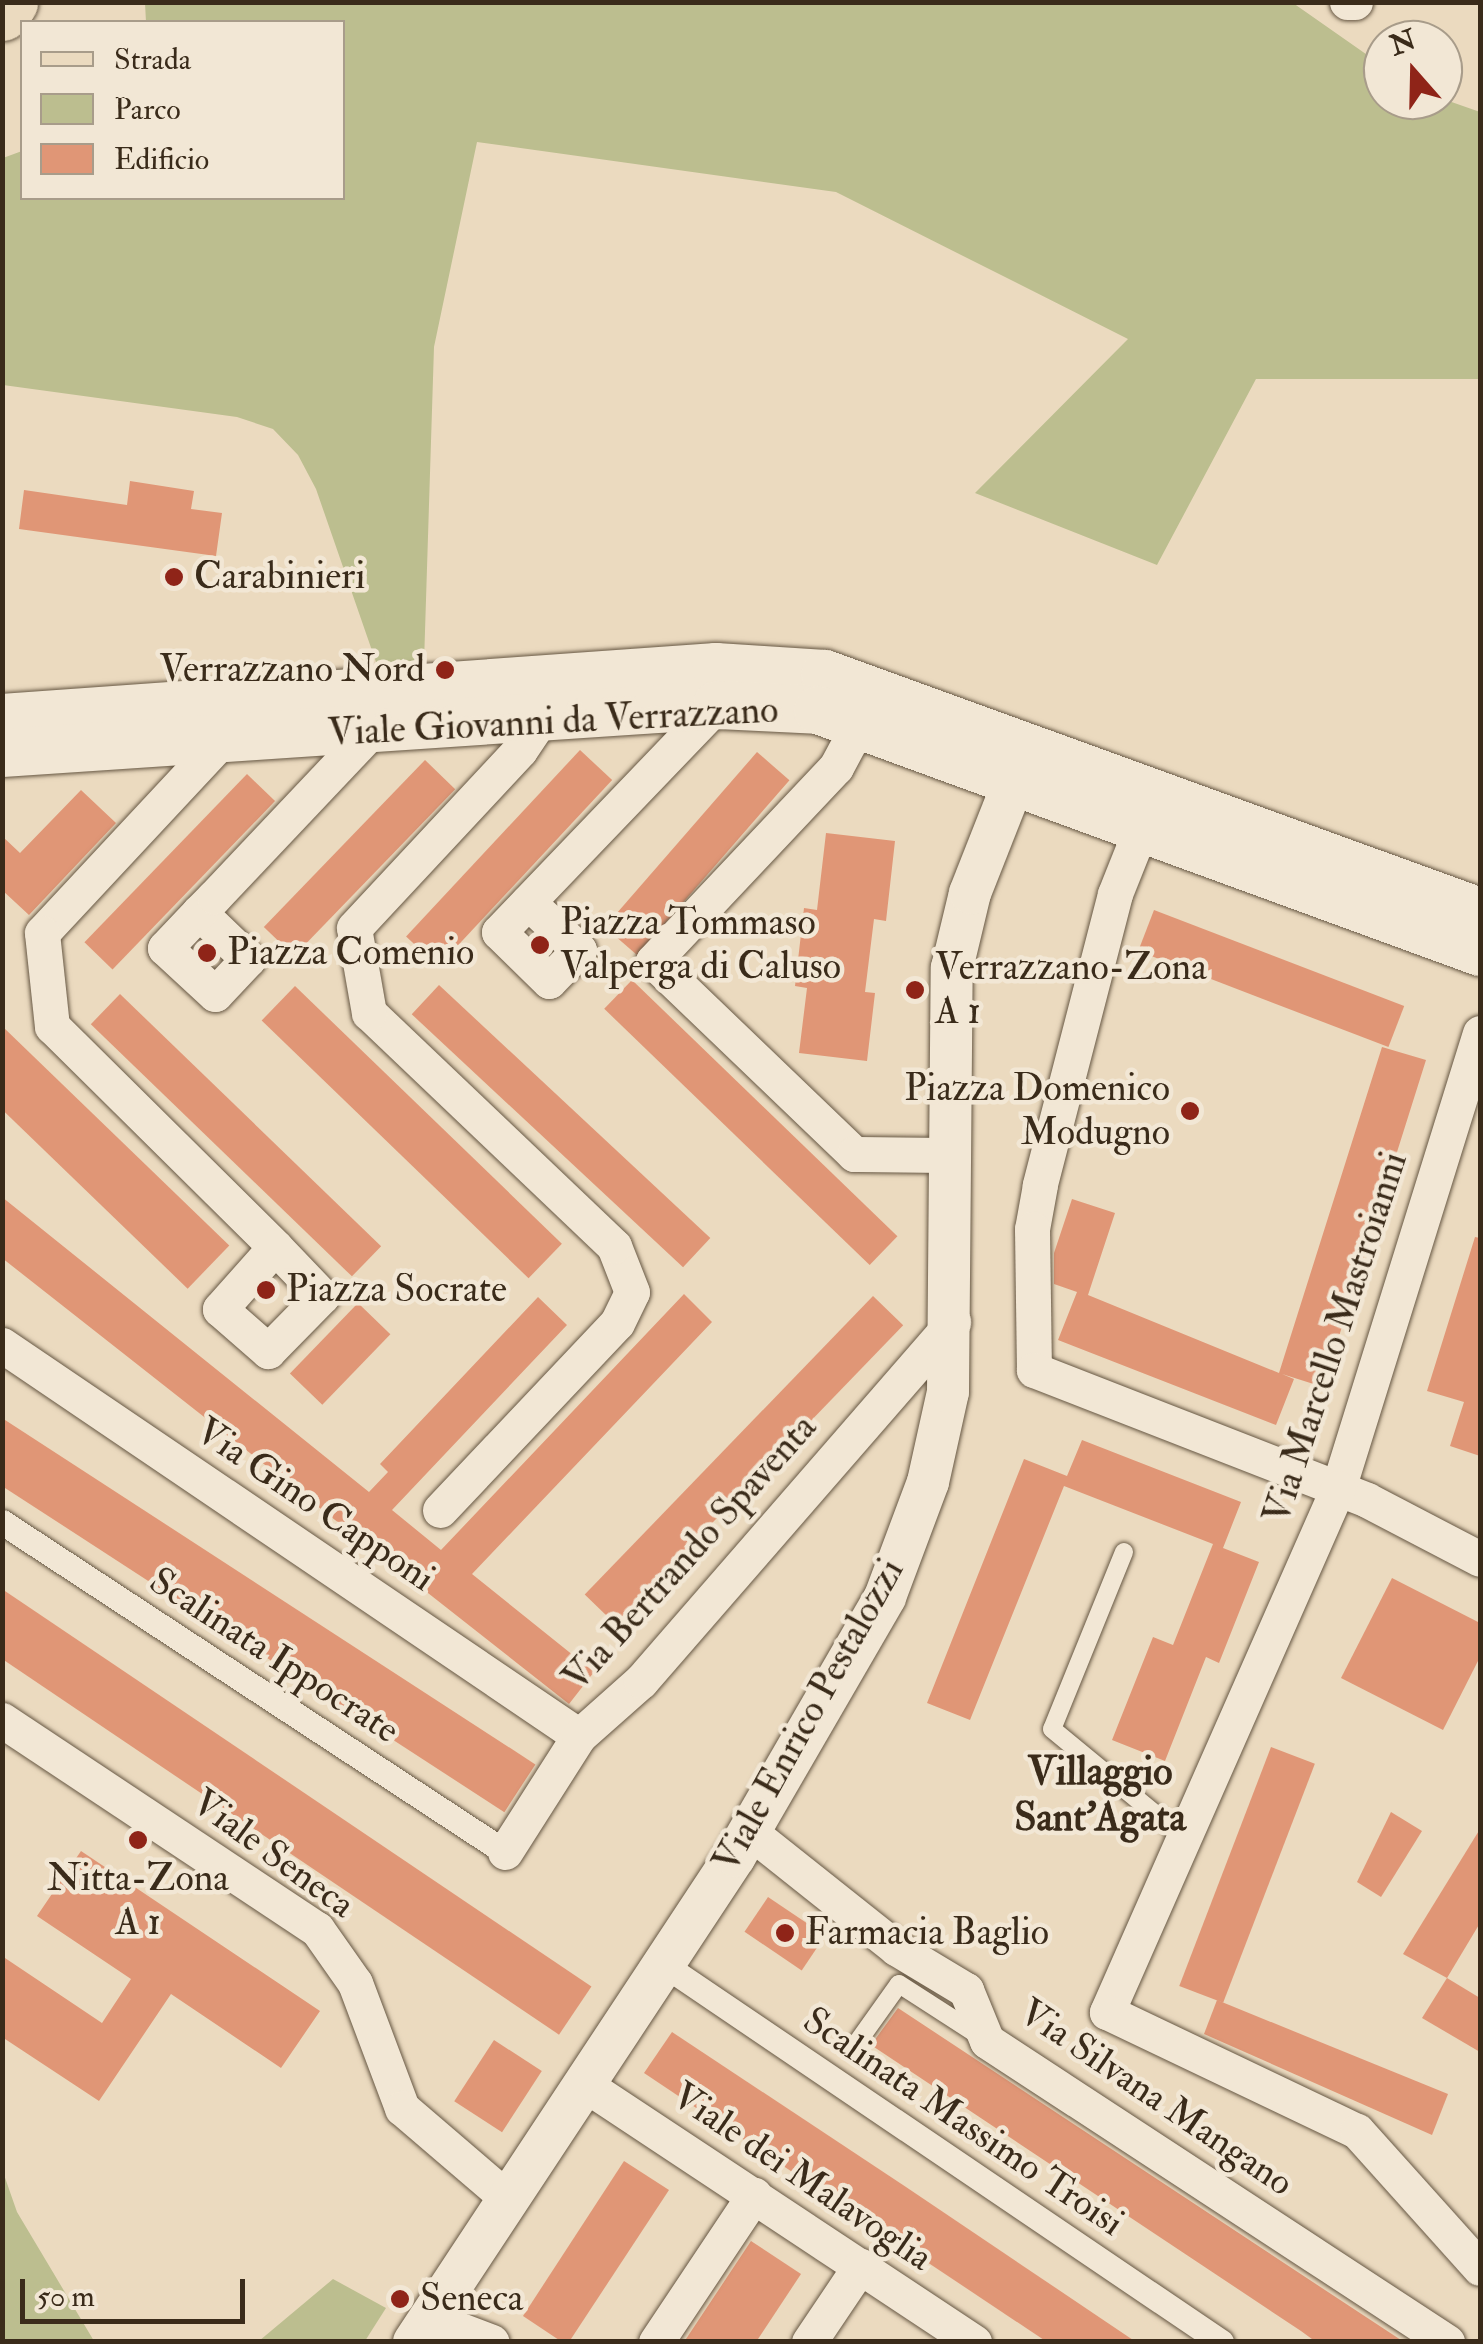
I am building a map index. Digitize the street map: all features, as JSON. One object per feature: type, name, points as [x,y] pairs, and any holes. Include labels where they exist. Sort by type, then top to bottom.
[{"type":"main road","points":[[2,14],[10,2]]},
{"type":"main road","name":"Viale Giovanni da Verrazzano","points":[[2,718],[716,667],[1480,912]]},
{"type":"main road","name":"Viale Giovanni da Verrazzano","points":[[2,752],[370,732],[717,704],[834,703]]},
{"type":"main road","name":"Viale Giovanni da Verrazzano","points":[[1022,762],[1142,826],[1480,952]]},
{"type":"street","points":[[834,703],[836,767],[653,960],[854,1154],[949,1155]]},
{"type":"street","points":[[535,895],[717,704]]},
{"type":"street","points":[[440,1510],[617,1323],[632,1292],[614,1246],[369,1012],[354,928],[520,750],[542,717]]},
{"type":"street","points":[[206,904],[370,732]]},
{"type":"street","points":[[220,742],[42,933],[52,1026],[263,1235]]},
{"type":"street","name":"Viale Enrico Pestalozzi","points":[[422,2330],[750,1831],[885,1597],[928,1482],[948,1392],[953,1322],[949,1155],[952,968],[970,892],[1022,762]]},
{"type":"street","points":[[1142,826],[1115,894],[1040,1185],[1032,1228],[1034,1370],[1338,1488],[1480,1558]]},
{"type":"street","name":"Via Marcello Mastroianni","points":[[1480,1033],[1338,1488],[1107,2012],[1357,2131],[1480,2268]]},
{"type":"street","name":"Via Bertrando Spaventa","points":[[504,1852],[579,1736],[641,1681],[953,1322]]},
{"type":"street","name":"Via Gino Capponi","points":[[2,1345],[579,1736]]},
{"type":"street","name":"Scalinata Ippocrate","points":[[2,1522],[504,1852]]},
{"type":"street","name":"Viale Seneca","points":[[2,1720],[317,1930],[354,1983],[402,2108],[507,2198]]},
{"type":"street","name":"Via Silvana Mangano","points":[[750,1831],[896,1948],[966,1990],[987,2041],[1446,2342]]},
{"type":"street","name":"Scalinata Massimo Troisi","points":[[663,1964],[1221,2342]]},
{"type":"street","name":"Viale dei Malavoglia","points":[[584,2084],[974,2342]]},
{"type":"street","points":[[656,2342],[754,2195]]},
{"type":"street","points":[[809,2342],[860,2266]]},
{"type":"street","points":[[422,2330],[492,2342]]},
{"type":"lane","points":[[1124,1552],[1052,1729],[1184,1838]]},
{"type":"lane","points":[[854,2047],[899,1984],[987,2041]]},
{"type":"green space","points":[[145,3],[1293,3],[1363,52],[1363,120],[1463,120],[1463,106],[1480,112],[1480,379],[1256,379],[1157,565],[975,493],[1128,339],[836,192],[477,142],[434,347],[424,663],[377,665],[316,489],[298,455],[273,429],[237,417],[3,385],[3,158],[20,152],[20,200],[345,200],[345,20],[146,20]]},
{"type":"green space","points":[[2,2169],[17,2212],[94,2341],[3,2341]]},
{"type":"green space","points":[[333,2279],[386,2308],[365,2341],[259,2341]]},
{"type":"building","points":[[130,481],[194,491],[191,509],[222,513],[216,556],[19,529],[24,490],[127,505]]},
{"type":"building","points":[[580,750],[612,780],[438,967],[406,936]]},
{"type":"building","points":[[757,752],[789,780],[637,955],[605,927]]},
{"type":"building","points":[[425,760],[455,789],[294,956],[264,927]]},
{"type":"building","points":[[247,774],[275,801],[113,969],[84,942]]},
{"type":"building","points":[[81,790],[116,823],[29,915],[2,890],[2,836],[20,853]]},
{"type":"building","points":[[826,833],[895,841],[886,921],[874,919],[865,992],[875,993],[867,1061],[799,1053],[807,988],[795,986],[804,908],[817,910]]},
{"type":"building","points":[[1154,910],[1404,1006],[1388,1047],[1138,951]]},
{"type":"building","points":[[632,980],[897,1236],[870,1265],[604,1009]]},
{"type":"building","points":[[439,985],[710,1238],[683,1267],[412,1014]]},
{"type":"building","points":[[295,986],[562,1244],[529,1278],[262,1021]]},
{"type":"building","points":[[120,994],[381,1246],[352,1276],[91,1024]]},
{"type":"building","points":[[2,1026],[229,1246],[188,1289],[2,1109]]},
{"type":"building","points":[[1382,1047],[1426,1060],[1323,1387],[1282,1374],[1294,1379],[1276,1425],[1058,1340],[1077,1292],[1054,1284],[1054,1253],[1072,1199],[1115,1213],[1088,1295],[1279,1373]]},
{"type":"building","points":[[2,1197],[369,1492],[388,1472],[380,1464],[538,1297],[567,1325],[392,1510],[441,1550],[684,1294],[712,1322],[472,1574],[594,1672],[569,1704],[2,1258]]},
{"type":"building","points":[[1475,1237],[1480,1238],[1480,1456],[1450,1446],[1464,1402],[1427,1391]]},
{"type":"building","points":[[873,1296],[903,1325],[615,1624],[585,1595]]},
{"type":"building","points":[[358,1303],[390,1334],[322,1405],[290,1373]]},
{"type":"building","points":[[2,1418],[535,1764],[504,1812],[2,1486]]},
{"type":"building","points":[[1082,1440],[1241,1502],[1223,1548],[1259,1562],[1219,1663],[1206,1657],[1165,1761],[1112,1740],[1153,1637],[1173,1645],[1213,1544],[1064,1486],[970,1720],[927,1703],[1024,1459],[1067,1476]]},
{"type":"building","points":[[1392,1578],[1480,1623],[1480,1657],[1443,1730],[1341,1678]]},
{"type":"building","points":[[2,1589],[591,1987],[559,2035],[2,1659]]},
{"type":"building","points":[[1271,1747],[1315,1764],[1223,2003],[1179,1986]]},
{"type":"building","points":[[1391,1812],[1422,1831],[1381,1897],[1357,1882]]},
{"type":"building","points":[[1480,1829],[1480,1923],[1447,1978],[1403,1954]]},
{"type":"building","points":[[81,1851],[320,2011],[281,2068],[171,1994],[99,2101],[2,2037],[2,1956],[102,2023],[131,1979],[37,1916]]},
{"type":"building","name":"Farmacia Baglio","points":[[768,1897],[825,1936],[802,1970],[745,1932]]},
{"type":"building","points":[[1447,1978],[1480,1998],[1480,2052],[1422,2018]]},
{"type":"building","points":[[1217,2000],[1448,2094],[1432,2135],[1204,2034]]},
{"type":"building","points":[[898,2008],[1404,2342],[1316,2342],[871,2045]]},
{"type":"building","points":[[672,2032],[1136,2342],[1047,2342],[644,2073]]},
{"type":"building","points":[[494,2040],[542,2071],[502,2132],[454,2101]]},
{"type":"building","points":[[624,2161],[669,2190],[569,2342],[562,2342],[523,2316]]},
{"type":"building","points":[[751,2241],[801,2274],[756,2342],[684,2342]]},
{"type":"place","name":"Carabinieri","points":[[174,577]]},
{"type":"place","name":"Verrazzano Nord","points":[[445,670]]},
{"type":"place","name":"Piazza Tommaso Valperga di Caluso","points":[[540,945]]},
{"type":"place","name":"Piazza Comenio","points":[[207,953]]},
{"type":"place","name":"Verrazzano-Zona A 1","points":[[915,990]]},
{"type":"place","name":"Piazza Domenico Modugno","points":[[1190,1111]]},
{"type":"place","name":"Piazza Socrate","points":[[266,1290]]},
{"type":"place","name":"Nitta-Zona A 1","points":[[138,1840]]},
{"type":"place","name":"Farmacia Baglio","points":[[785,1933]]},
{"type":"place","name":"Seneca","points":[[400,2299]]},
{"type":"district","name":"Villaggio Sant'Agata","points":[[1100,1795]]}]
